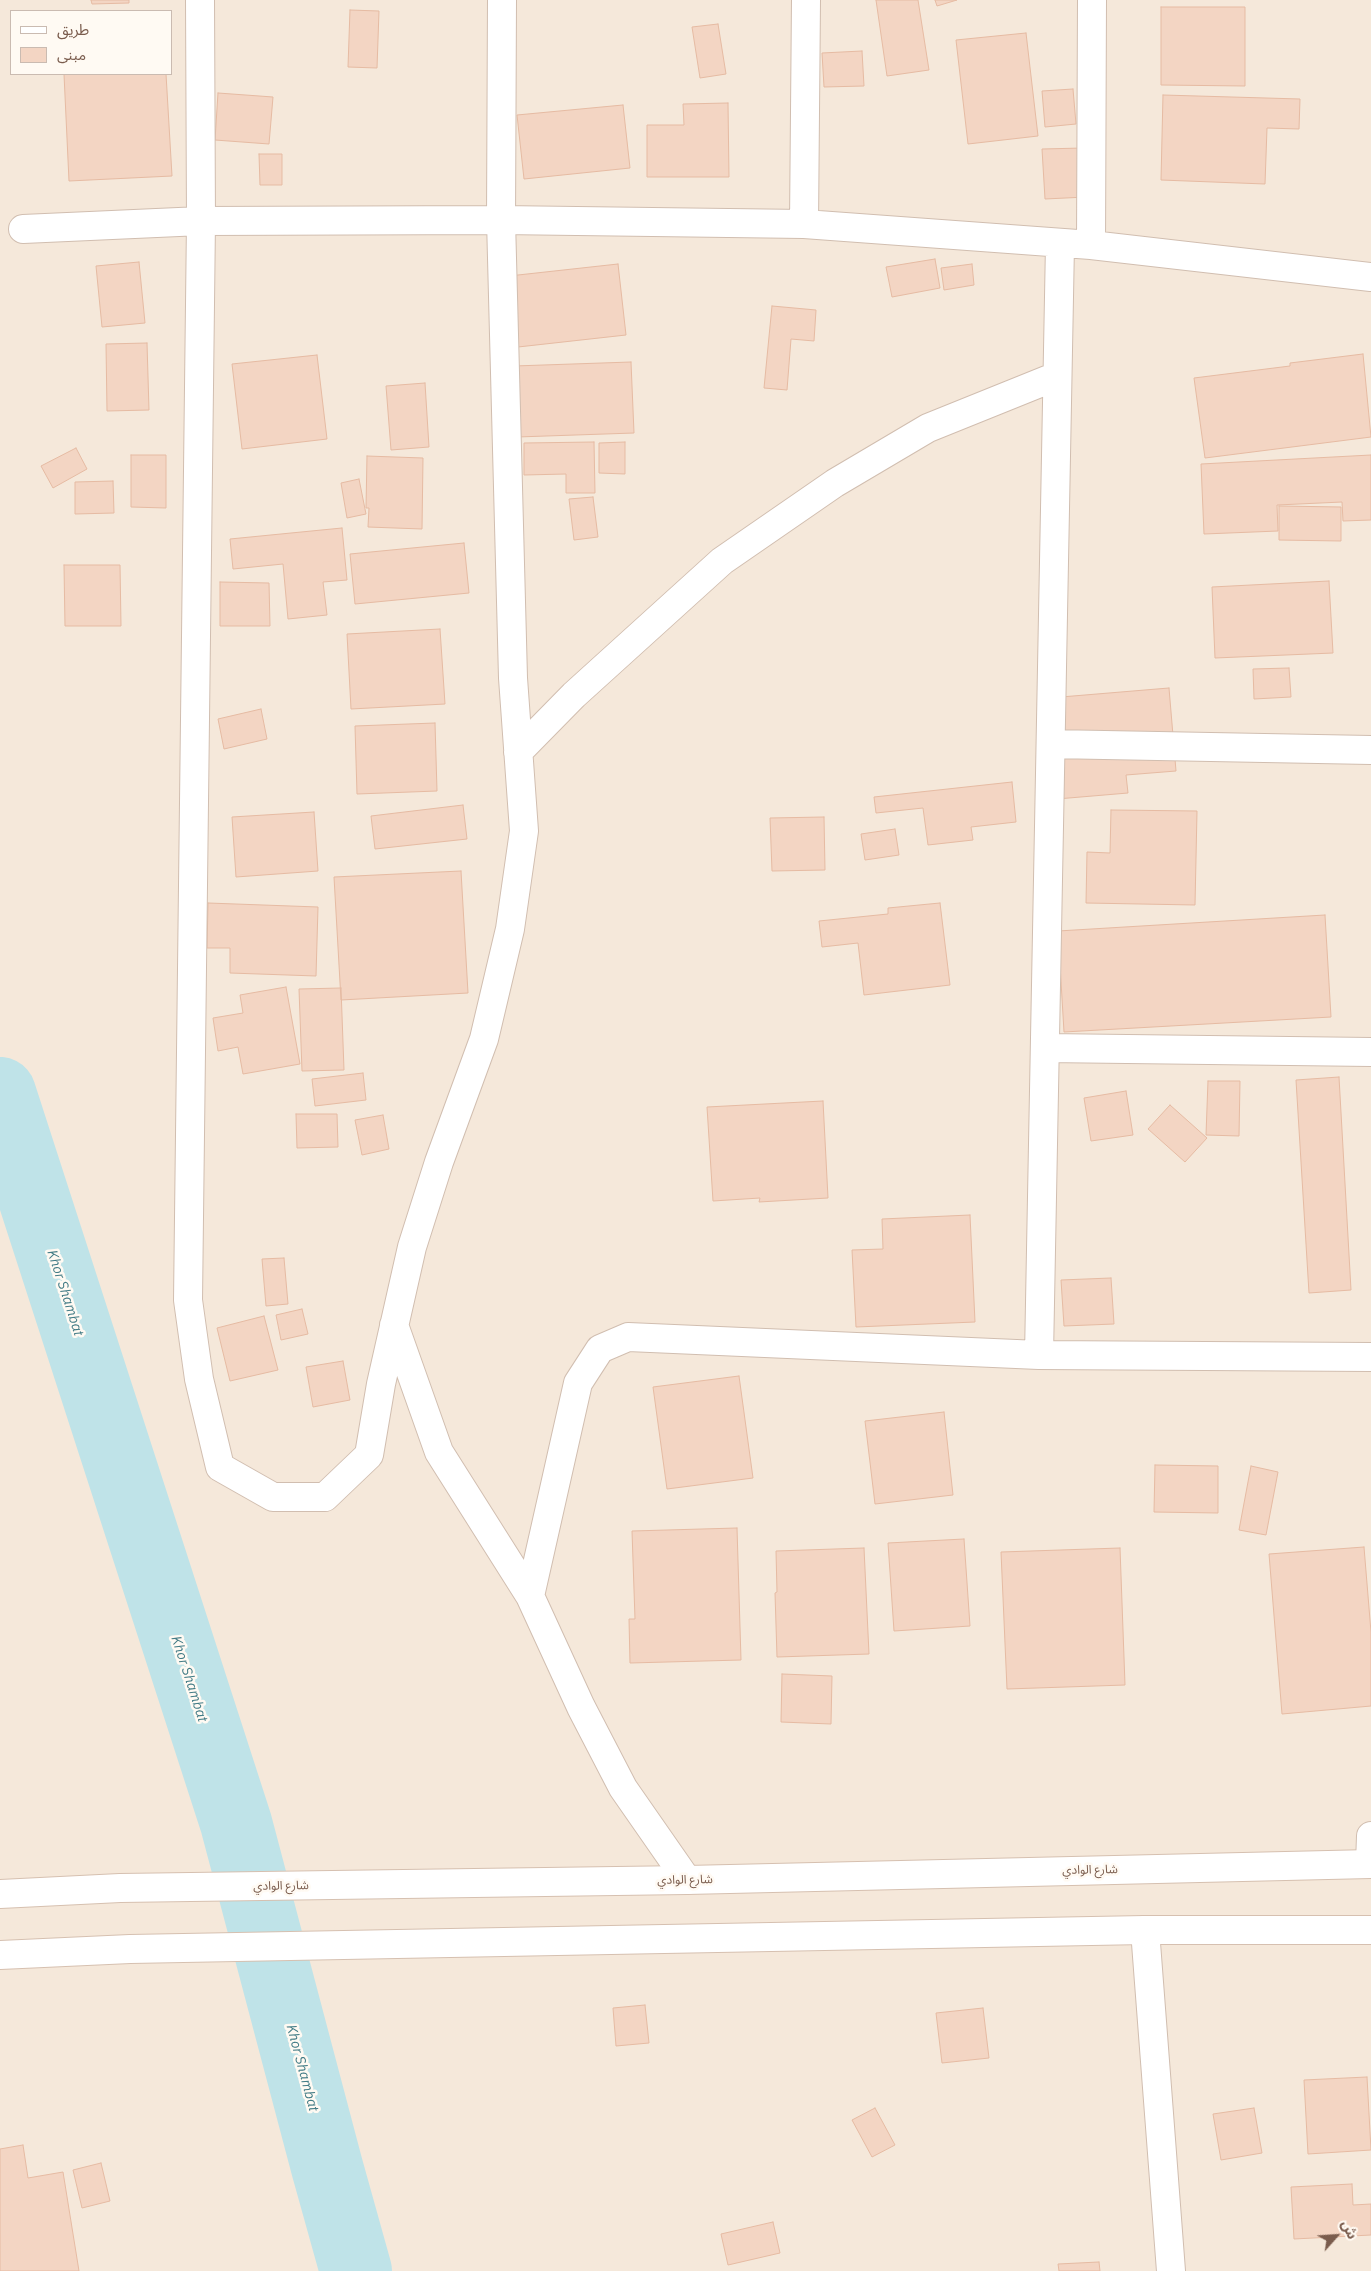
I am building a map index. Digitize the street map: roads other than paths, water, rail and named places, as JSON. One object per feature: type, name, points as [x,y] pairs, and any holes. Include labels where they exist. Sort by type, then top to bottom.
[{"type":"street","points":[[200,0],[201,221],[188,1300],[199,1379],[220,1467],[273,1497],[325,1497],[369,1456],[381,1384],[415,1237],[439,1162],[484,1039],[510,929],[524,831],[513,678],[501,220],[502,0]]},
{"type":"street","points":[[804,224],[806,0]]},
{"type":"street","points":[[1091,246],[1092,0]]},
{"type":"street","points":[[23,229],[201,221],[501,220],[804,224],[1091,246],[1371,277]]},
{"type":"street","points":[[1038,1355],[1046,1048],[1060,244]]},
{"type":"street","points":[[518,752],[574,695],[722,561],[835,483],[928,428],[1058,376]]},
{"type":"street","points":[[1051,744],[1371,750]]},
{"type":"street","points":[[1046,1048],[1371,1052]]},
{"type":"street","points":[[394,1325],[439,1452],[530,1596],[581,1707],[623,1788],[687,1880]]},
{"type":"street","points":[[530,1596],[578,1383],[600,1348],[628,1337],[1038,1355],[1371,1357]]},
{"type":"street","points":[[1370,1864],[1371,1836]]},
{"type":"street","name":"شارع الوادي","points":[[0,1894],[120,1888],[687,1880],[1370,1864]]},
{"type":"street","points":[[1145,1930],[1171,2271]]},
{"type":"street","points":[[0,1954],[363,1944],[1145,1930],[1371,1930]]},
{"type":"waterway","name":"Khor Shambat","points":[[0,1093],[236,1823],[356,2271]]}]
